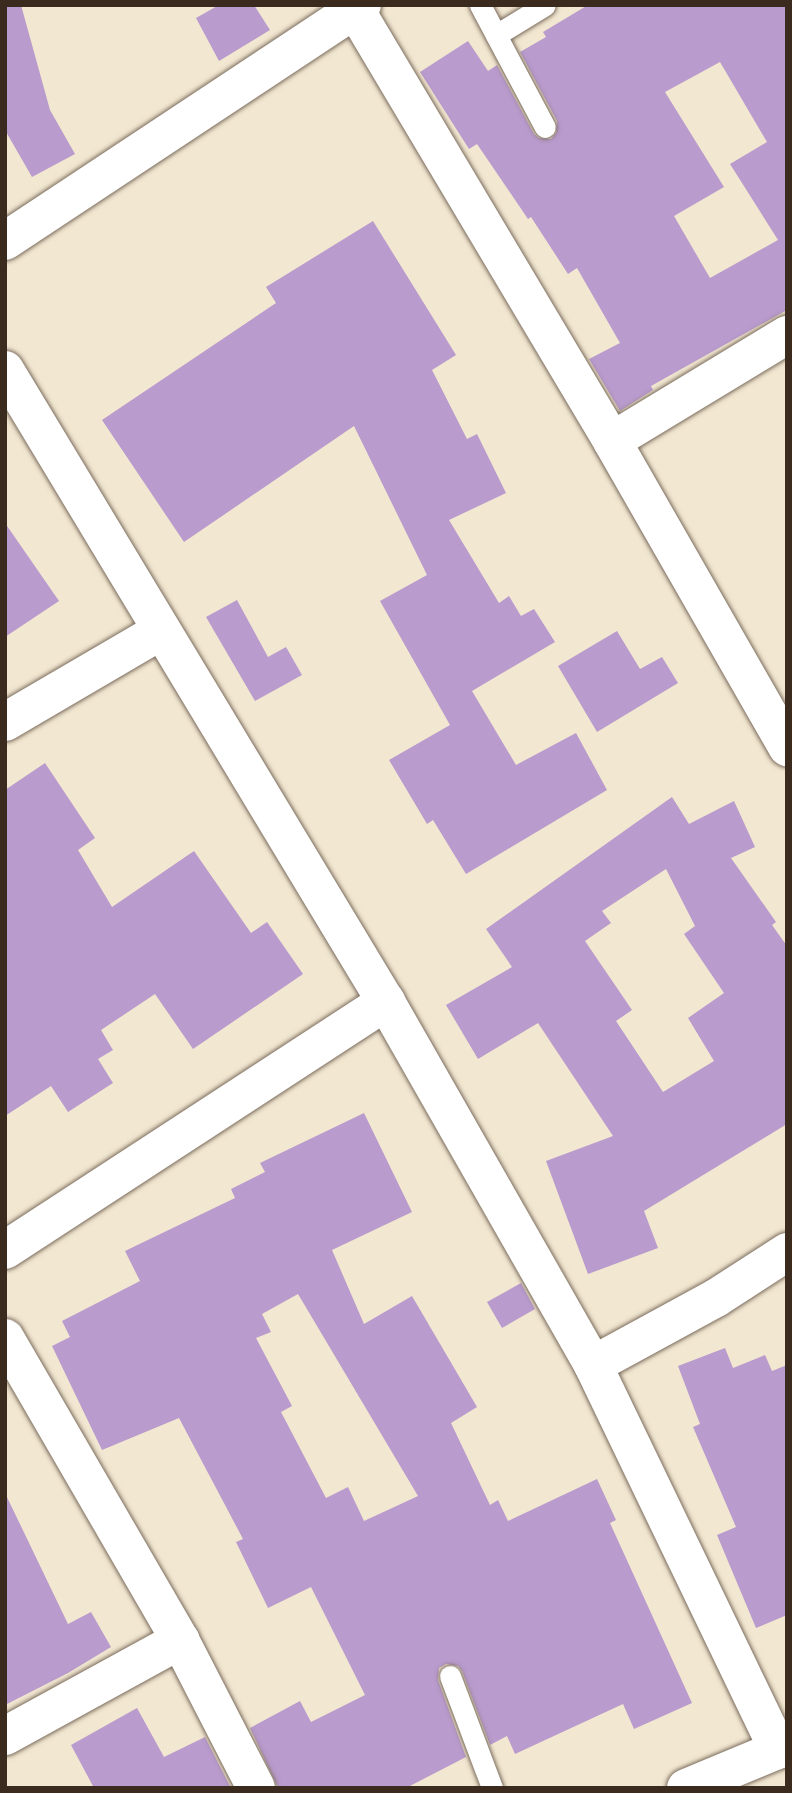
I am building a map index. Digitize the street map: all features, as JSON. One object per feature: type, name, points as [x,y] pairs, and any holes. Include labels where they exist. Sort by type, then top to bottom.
[{"type":"street","points":[[5,240],[359,8],[787,747]]},
{"type":"street","points":[[612,441],[787,335]]},
{"type":"street","points":[[5,370],[386,1002],[593,1365],[782,1748],[686,1788]]},
{"type":"street","points":[[5,722],[161,631]]},
{"type":"street","points":[[5,1250],[386,1002]]},
{"type":"street","points":[[593,1365],[716,1298],[787,1252]]},
{"type":"street","points":[[5,1338],[180,1640],[256,1788]]},
{"type":"street","points":[[5,1736],[180,1640]]},
{"type":"lane","points":[[480,5],[545,127]]},
{"type":"lane","points":[[496,35],[545,5]]},
{"type":"lane","points":[[450,1676],[492,1788]]},
{"type":"building","points":[[5,5],[21,5],[50,110],[75,154],[32,177],[5,130]]},
{"type":"building","points":[[219,5],[254,5],[270,30],[219,61],[196,18]]},
{"type":"building","points":[[588,5],[787,5],[787,310],[651,386],[653,390],[620,411],[589,359],[620,343],[577,268],[568,274],[531,217],[528,219],[477,144],[469,149],[420,72],[468,41],[488,71],[497,65],[534,134],[539,138],[551,139],[556,133],[557,121],[520,52],[546,37],[543,32]],"holes":[[[720,62],[767,142],[730,164],[778,240],[710,278],[674,216],[724,187],[665,92]]]},
{"type":"building","points":[[373,221],[456,355],[432,370],[467,439],[477,434],[506,493],[449,520],[499,603],[509,596],[521,616],[534,609],[555,642],[472,691],[516,765],[576,733],[607,790],[466,874],[433,820],[427,824],[389,760],[450,725],[380,601],[427,575],[354,426],[184,542],[102,420],[276,303],[266,287]]},
{"type":"building","points":[[5,523],[59,601],[5,637]]},
{"type":"building","points":[[237,600],[268,657],[286,647],[302,675],[255,701],[206,617]]},
{"type":"building","points":[[617,631],[640,669],[662,657],[678,683],[597,732],[558,666]]},
{"type":"building","points":[[45,763],[95,838],[78,850],[112,907],[194,851],[251,933],[267,922],[303,974],[193,1049],[155,994],[101,1030],[113,1050],[98,1059],[113,1083],[68,1112],[51,1086],[5,1116],[5,790]]},
{"type":"building","points":[[672,797],[689,824],[734,801],[755,847],[731,858],[776,922],[772,925],[787,946],[787,1124],[644,1211],[658,1248],[588,1274],[546,1161],[613,1136],[538,1023],[478,1059],[446,1005],[512,967],[486,929]],"holes":[[[666,869],[695,926],[684,934],[724,993],[688,1018],[714,1061],[663,1092],[616,1021],[632,1010],[585,941],[611,923],[602,911]]]},
{"type":"building","points":[[364,1113],[412,1212],[332,1250],[364,1324],[412,1296],[477,1407],[451,1423],[490,1505],[498,1500],[508,1521],[597,1479],[616,1520],[610,1523],[692,1703],[634,1729],[623,1704],[515,1754],[507,1736],[490,1745],[462,1671],[458,1666],[446,1664],[439,1668],[438,1680],[466,1757],[406,1788],[278,1788],[250,1728],[300,1701],[311,1722],[365,1695],[311,1587],[268,1608],[236,1542],[243,1539],[179,1418],[102,1450],[52,1346],[70,1337],[62,1321],[140,1281],[125,1251],[235,1198],[231,1189],[265,1172],[260,1163]],"holes":[[[298,1294],[418,1496],[364,1521],[348,1487],[326,1498],[281,1412],[292,1406],[256,1338],[271,1332],[262,1314]]]},
{"type":"building","points":[[521,1283],[535,1309],[502,1328],[487,1302]]},
{"type":"building","points":[[725,1348],[733,1368],[765,1355],[772,1371],[787,1365],[787,1615],[756,1628],[717,1535],[736,1527],[693,1427],[700,1424],[678,1366]]},
{"type":"building","points":[[5,1493],[68,1624],[91,1612],[111,1647],[68,1673],[5,1705]]},
{"type":"building","points":[[137,1708],[164,1757],[205,1737],[231,1788],[94,1788],[71,1745]]}]
